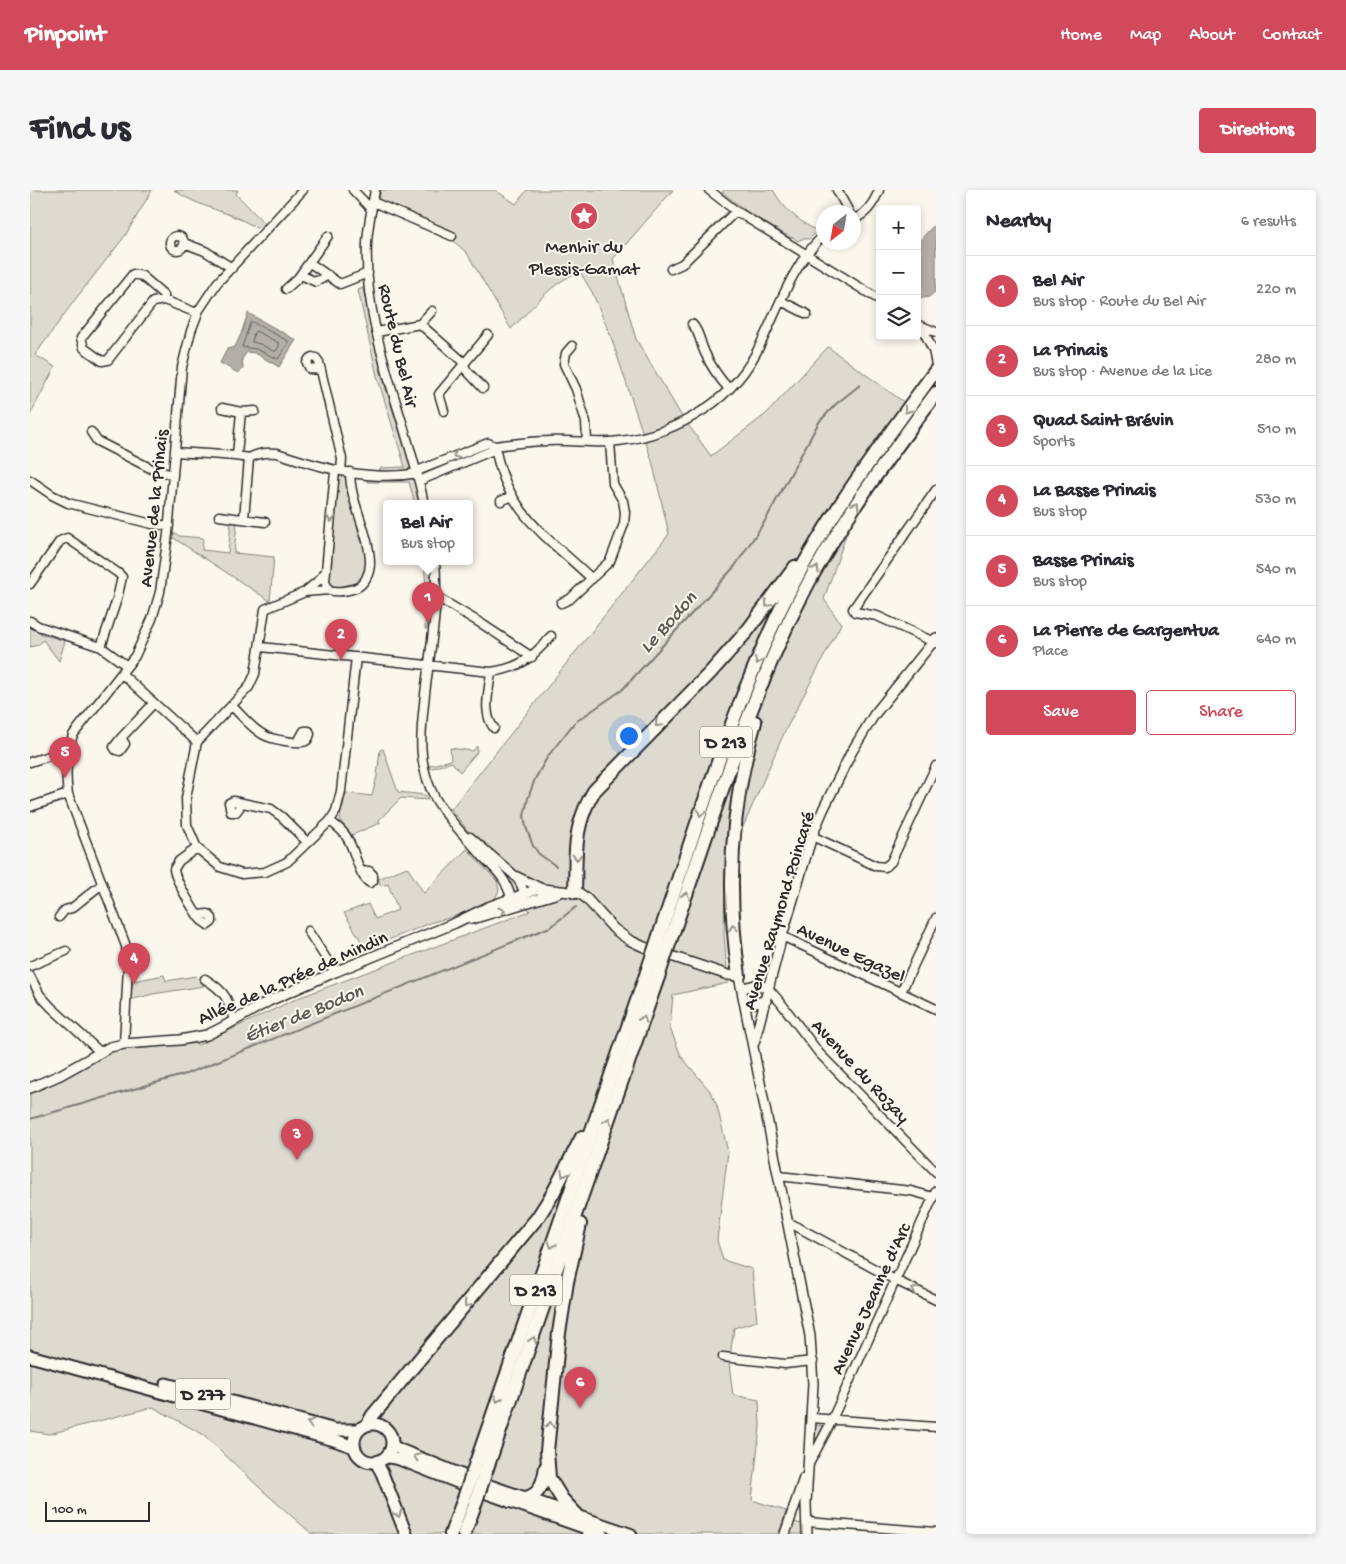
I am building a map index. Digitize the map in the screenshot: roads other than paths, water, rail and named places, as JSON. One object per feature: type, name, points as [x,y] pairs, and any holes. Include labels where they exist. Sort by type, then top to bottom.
[{"type":"highway","name":"D 213","points":[[665,939],[738,710],[776,620],[810,554],[864,470],[936,370]]},
{"type":"highway","name":"D 213","points":[[482,1466],[596,1117],[758,692],[799,602],[826,553],[865,492],[936,393]]},
{"type":"highway","points":[[575,892],[577,844],[580,824],[594,791],[710,673],[748,630],[800,561],[810,554]]},
{"type":"highway","points":[[741,982],[734,937],[731,891],[732,852],[744,764],[759,708],[758,692]]},
{"type":"highway","name":"D 213","points":[[451,1534],[468,1504],[586,1184],[652,974]]},
{"type":"highway","points":[[363,1428],[538,1217],[569,1164],[589,1124],[596,1117]]},
{"type":"highway","points":[[510,1501],[528,1498],[538,1492],[544,1478],[559,1333],[580,1220],[588,1197],[586,1184]]},
{"type":"highway","points":[[547,1451],[549,1478],[562,1499],[578,1516]]},
{"type":"highway","name":"D 213","points":[[464,1534],[468,1504]]},
{"type":"main road","name":"D 277","points":[[30,1356],[147,1379],[335,1430],[363,1428]]},
{"type":"main road","name":"D 277","points":[[48,1360],[354,1447]]},
{"type":"main road","points":[[602,1534],[589,1531],[398,1459],[370,1462],[360,1457],[354,1447],[355,1436],[363,1428],[374,1424],[385,1428],[389,1433],[392,1445],[401,1450],[477,1481],[631,1534]]},
{"type":"main road","points":[[392,1445],[381,1460],[382,1474],[406,1534]]},
{"type":"main road","points":[[578,1516],[589,1531]]},
{"type":"street","name":"Avenue de la Prinais","points":[[124,1044],[128,966],[126,946],[68,794],[66,780],[67,754],[73,735],[135,656],[160,592],[169,526],[182,367],[191,331],[198,313],[217,283],[303,190]]},
{"type":"street","points":[[353,190],[372,206],[452,236]]},
{"type":"street","name":"Route du Bel Air","points":[[375,190],[367,243],[368,273],[377,332],[418,475],[423,500]]},
{"type":"street","points":[[709,190],[736,211],[876,298]]},
{"type":"street","points":[[837,190],[845,205]]},
{"type":"street","points":[[861,215],[872,205],[879,190]]},
{"type":"street","points":[[671,269],[682,264],[736,211]]},
{"type":"street","points":[[286,289],[301,275],[328,236]]},
{"type":"street","points":[[184,243],[206,251],[232,268]]},
{"type":"street","points":[[175,452],[249,458],[267,452],[277,453],[338,471],[386,476],[418,475],[491,451],[495,446],[546,440],[610,442],[634,438],[669,428],[703,411],[729,389],[748,367],[780,300],[806,255],[816,244]]},
{"type":"street","points":[[310,263],[340,284],[368,273]]},
{"type":"street","points":[[164,300],[164,295],[142,276],[133,274],[81,338],[84,348],[102,361],[108,360],[153,302],[164,300],[198,313]]},
{"type":"street","points":[[301,275],[316,282],[328,275]]},
{"type":"street","points":[[780,300],[807,314]]},
{"type":"street","points":[[377,332],[420,324],[432,311]]},
{"type":"street","points":[[420,324],[462,360],[467,371],[483,388]]},
{"type":"street","points":[[692,324],[697,330],[712,368],[729,389]]},
{"type":"street","points":[[921,326],[936,332]]},
{"type":"street","points":[[921,329],[933,350],[936,365]]},
{"type":"street","points":[[444,411],[439,394],[488,335]]},
{"type":"street","points":[[572,346],[566,353],[564,364],[576,389],[586,422],[587,441]]},
{"type":"street","points":[[321,370],[342,459],[338,471],[326,571],[325,582],[329,590]]},
{"type":"street","points":[[222,408],[242,412],[254,411]]},
{"type":"street","points":[[237,456],[242,412]]},
{"type":"street","points":[[91,432],[97,441],[152,469],[173,475]]},
{"type":"street","points":[[561,603],[570,599],[610,561],[624,524],[626,512],[623,501],[613,484],[610,442]]},
{"type":"street","points":[[495,446],[498,464],[512,496],[532,524],[592,579]]},
{"type":"street","points":[[244,519],[249,458]]},
{"type":"street","points":[[305,592],[348,591],[360,586],[368,576],[369,554],[350,486],[350,472]]},
{"type":"street","points":[[30,480],[68,503],[152,524],[169,526]]},
{"type":"street","points":[[935,641],[877,616],[853,610],[936,490]]},
{"type":"street","points":[[501,501],[512,496]]},
{"type":"street","points":[[219,516],[265,522]]},
{"type":"street","points":[[30,584],[60,541],[67,538],[118,573],[122,577],[117,599],[101,647]]},
{"type":"street","points":[[435,565],[435,596],[420,737],[421,755],[435,798],[461,832],[504,881],[511,898],[522,905]]},
{"type":"street","points":[[326,571],[305,592],[265,609],[261,646],[255,674],[248,687],[232,706],[197,742],[185,804],[187,825],[197,848],[220,867],[242,874],[265,872],[287,862],[330,821],[336,811],[341,791],[356,657]]},
{"type":"street","points":[[435,596],[482,624],[532,658]]},
{"type":"street","points":[[30,621],[38,626],[101,647],[127,666]]},
{"type":"street","points":[[261,646],[491,672],[516,667],[532,658],[551,636]]},
{"type":"street","name":"Avenue Raymond Poincaré","points":[[753,1046],[766,1001],[767,987],[782,936],[812,836],[823,810],[851,753],[874,715],[935,641]]},
{"type":"street","points":[[491,672],[486,712],[494,728]]},
{"type":"street","points":[[122,674],[197,742]]},
{"type":"street","points":[[121,738],[154,703]]},
{"type":"street","points":[[232,706],[263,735],[270,738],[298,742]]},
{"type":"street","points":[[30,762],[58,753],[67,754]]},
{"type":"street","points":[[812,836],[876,866],[884,867],[891,862],[936,766]]},
{"type":"street","points":[[30,807],[68,794]]},
{"type":"street","points":[[239,803],[271,809],[282,817],[307,842]]},
{"type":"street","points":[[330,821],[347,837],[362,872]]},
{"type":"street","points":[[461,832],[477,842],[522,883],[524,893],[522,905]]},
{"type":"street","points":[[197,848],[179,861],[174,869],[177,880],[198,915]]},
{"type":"street","points":[[514,875],[543,890]]},
{"type":"street","points":[[59,917],[65,910],[72,908],[102,884]]},
{"type":"street","points":[[455,922],[524,893],[543,890],[575,892],[586,898],[614,929],[629,940],[644,947],[728,975],[741,982],[767,987]]},
{"type":"street","points":[[455,922],[492,914],[560,892]]},
{"type":"street","points":[[901,992],[936,918]]},
{"type":"street","name":"Allée de la Prée de Mindin","points":[[30,1088],[60,1075],[100,1052],[124,1044],[194,1038],[207,1035],[269,1001],[455,922]]},
{"type":"street","points":[[308,931],[334,972]]},
{"type":"street","name":"Avenue Egazel","points":[[782,936],[936,1009]]},
{"type":"street","points":[[30,966],[66,951]]},
{"type":"street","points":[[30,976],[40,995],[51,1007],[100,1052]]},
{"type":"street","points":[[204,979],[212,983],[228,998],[234,1021]]},
{"type":"street","name":"Avenue Raymond Poincaré","points":[[741,982],[810,1336],[812,1361],[811,1418],[806,1503],[808,1534]]},
{"type":"street","name":"Avenue du Rozay","points":[[767,987],[781,1002],[819,1053],[936,1172]]},
{"type":"street","points":[[745,1001],[754,1004],[766,1001]]},
{"type":"street","points":[[779,1176],[934,1194]]},
{"type":"street","name":"Avenue Jeanne d'Arc","points":[[808,1466],[831,1420],[934,1194]]},
{"type":"street","points":[[788,1224],[792,1224],[936,1300]]},
{"type":"street","points":[[723,1356],[785,1364],[812,1361]]},
{"type":"street","points":[[811,1418],[936,1427]]},
{"type":"street","name":"Avenue Raymond Poincaré","points":[[785,1534],[808,1466]]},
{"type":"street","points":[[791,1519],[807,1522],[936,1532]]},
{"type":"water","points":[[936,223],[936,291],[929,297],[921,298],[921,250],[921,239]]},
{"type":"water","points":[[248,313],[296,340],[279,367],[255,353],[247,352],[242,359],[243,369],[238,373],[220,363],[227,349],[235,347]]},
{"type":"waterway","name":"Le Bodon","points":[[556,866],[539,854],[533,846],[524,816],[535,779],[548,756],[574,723],[622,690],[735,566],[765,521],[819,422],[836,404],[860,385]]},
{"type":"waterway","name":"Étier de Bodon","points":[[30,1119],[186,1074],[550,927],[576,907]]},
{"type":"place","name":"Menhir du Plessis-Gamat","points":[[584,216]]},
{"type":"place","name":"Bel Air","points":[[428,623]]},
{"type":"place","name":"La Prinais","points":[[341,660]]},
{"type":"place","name":"Basse Prinais","points":[[65,778]]},
{"type":"place","name":"La Basse Prinais","points":[[134,984]]},
{"type":"place","name":"Quad Saint Brévin","points":[[297,1160]]},
{"type":"place","name":"La Pierre de Gargentua","points":[[580,1408]]}]
